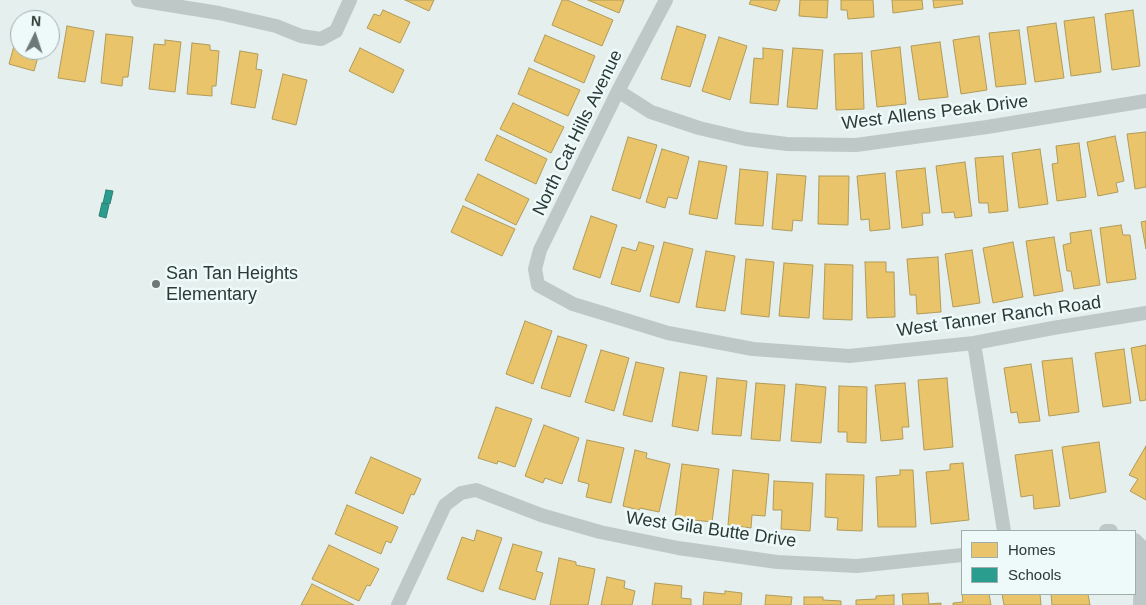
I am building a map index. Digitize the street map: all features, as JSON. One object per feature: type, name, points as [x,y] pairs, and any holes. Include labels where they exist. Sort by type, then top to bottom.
[{"type":"street","points":[[138,0],[219,13],[276,26],[302,36],[321,39],[336,31],[350,0]]},
{"type":"street","name":"North Cat Hills Avenue","points":[[538,285],[535,269],[540,250],[618,91],[666,0]]},
{"type":"street","name":"West Allens Peak Drive","points":[[618,91],[651,112],[699,128],[746,139],[786,144],[856,145],[987,127],[1146,101]]},
{"type":"street","name":"West Tanner Ranch Road","points":[[538,285],[573,304],[668,333],[753,349],[848,356],[974,343],[1146,313]]},
{"type":"street","points":[[974,343],[1004,530]]},
{"type":"street","name":"West Gila Butte Drive","points":[[398,605],[445,505],[461,493],[476,490],[541,515],[600,532],[678,548],[778,562],[857,566],[961,555]]},
{"type":"street","points":[[1136,541],[1142,547],[1140,605]]},
{"type":"building: Homes","points":[[405,0],[434,0],[429,11]]},
{"type":"building: Homes","points":[[562,0],[567,0],[613,20],[602,46],[552,25]]},
{"type":"building: Homes","points":[[588,0],[624,0],[619,13]]},
{"type":"building: Homes","points":[[751,0],[780,0],[776,11],[749,4]]},
{"type":"building: Homes","points":[[800,0],[828,0],[827,18],[799,16]]},
{"type":"building: Homes","points":[[841,0],[873,0],[874,17],[848,19],[847,10],[841,10]]},
{"type":"building: Homes","points":[[892,0],[922,0],[923,9],[893,13]]},
{"type":"building: Homes","points":[[933,0],[962,0],[963,4],[934,8]]},
{"type":"building: Homes","points":[[383,10],[410,22],[400,43],[367,28],[374,14],[380,16]]},
{"type":"building: Homes","points":[[1133,10],[1140,66],[1112,70],[1105,14]]},
{"type":"building: Homes","points":[[1094,17],[1101,72],[1071,76],[1064,21]]},
{"type":"building: Homes","points":[[1056,23],[1064,78],[1035,82],[1027,27]]},
{"type":"building: Homes","points":[[67,26],[94,31],[85,82],[58,78]]},
{"type":"building: Homes","points":[[677,26],[706,35],[690,87],[661,79]]},
{"type":"building: Homes","points":[[1019,30],[1026,84],[996,87],[989,33]]},
{"type":"building: Homes","points":[[106,34],[133,37],[128,77],[123,77],[122,86],[101,83]]},
{"type":"building: Homes","points":[[545,35],[595,56],[584,83],[534,61]]},
{"type":"building: Homes","points":[[979,36],[987,90],[961,94],[953,40]]},
{"type":"building: Homes","points":[[719,37],[747,46],[730,100],[702,91]]},
{"type":"building: Homes","points":[[165,40],[181,42],[175,92],[149,89],[154,44],[165,45]]},
{"type":"building: Homes","points":[[940,42],[948,97],[919,100],[911,46]]},
{"type":"building: Homes","points":[[192,43],[210,45],[210,50],[219,51],[216,86],[212,86],[212,96],[187,94]]},
{"type":"building: Homes","points":[[900,47],[906,104],[877,107],[871,51]]},
{"type":"building: Homes","points":[[360,48],[404,70],[393,93],[349,71]]},
{"type":"building: Homes","points":[[763,48],[783,50],[778,105],[750,103],[754,58],[763,59]]},
{"type":"building: Homes","points":[[793,48],[823,50],[817,109],[787,107]]},
{"type":"building: Homes","points":[[240,51],[258,54],[256,69],[262,70],[255,108],[231,104]]},
{"type":"building: Homes","points":[[862,53],[864,109],[836,110],[834,54]]},
{"type":"building: Homes","points":[[10,60],[37,60],[34,71],[9,64]]},
{"type":"building: Homes","points":[[529,68],[580,90],[568,116],[518,94]]},
{"type":"building: Homes","points":[[283,74],[307,80],[296,125],[272,119]]},
{"type":"building: Homes","points":[[513,103],[564,127],[551,153],[500,129]]},
{"type":"building: Homes","points":[[1146,132],[1146,187],[1135,189],[1127,134]]},
{"type":"building: Homes","points":[[497,135],[547,159],[536,184],[485,160]]},
{"type":"building: Homes","points":[[1115,136],[1124,181],[1116,183],[1118,192],[1098,196],[1087,142]]},
{"type":"building: Homes","points":[[628,137],[657,145],[640,199],[612,190]]},
{"type":"building: Homes","points":[[1079,143],[1086,197],[1057,201],[1052,164],[1058,163],[1056,146]]},
{"type":"building: Homes","points":[[662,149],[689,157],[677,199],[668,197],[665,208],[646,202]]},
{"type":"building: Homes","points":[[1040,149],[1048,204],[1019,208],[1012,153]]},
{"type":"building: Homes","points":[[1003,156],[1008,211],[989,213],[988,203],[979,203],[975,158]]},
{"type":"building: Homes","points":[[699,161],[727,166],[717,219],[689,214]]},
{"type":"building: Homes","points":[[965,162],[972,216],[955,218],[954,212],[942,213],[936,166]]},
{"type":"building: Homes","points":[[925,168],[930,213],[922,213],[923,225],[902,228],[896,171]]},
{"type":"building: Homes","points":[[740,169],[768,172],[763,226],[735,224]]},
{"type":"building: Homes","points":[[885,173],[890,229],[870,231],[869,219],[861,220],[857,176]]},
{"type":"building: Homes","points":[[478,174],[529,199],[516,225],[465,200]]},
{"type":"building: Homes","points":[[777,174],[806,176],[802,221],[793,220],[792,231],[772,229]]},
{"type":"building: Homes","points":[[819,176],[849,176],[848,225],[818,224]]},
{"type":"building: Homes","points":[[463,206],[515,229],[502,256],[451,232]]},
{"type":"building: Homes","points":[[591,216],[617,225],[600,278],[573,269]]},
{"type":"building: Homes","points":[[1146,221],[1146,249],[1141,222]]},
{"type":"building: Homes","points":[[1121,225],[1123,235],[1130,235],[1136,279],[1107,283],[1100,228]]},
{"type":"building: Homes","points":[[1091,230],[1100,285],[1074,289],[1071,271],[1067,271],[1063,245],[1071,243],[1070,233]]},
{"type":"building: Homes","points":[[1054,237],[1063,291],[1034,296],[1026,241]]},
{"type":"building: Homes","points":[[639,242],[654,246],[640,292],[611,284],[622,247],[636,251]]},
{"type":"building: Homes","points":[[664,242],[693,249],[679,303],[650,296]]},
{"type":"building: Homes","points":[[1013,242],[1023,297],[993,303],[983,248]]},
{"type":"building: Homes","points":[[972,250],[980,303],[953,307],[945,254]]},
{"type":"building: Homes","points":[[706,251],[735,256],[725,311],[696,307]]},
{"type":"building: Homes","points":[[938,257],[941,312],[917,314],[916,295],[910,295],[907,259]]},
{"type":"building: Homes","points":[[746,259],[774,262],[769,317],[741,314]]},
{"type":"building: Homes","points":[[865,262],[886,262],[886,272],[894,272],[895,317],[867,318]]},
{"type":"building: Homes","points":[[784,263],[813,265],[809,318],[779,316]]},
{"type":"building: Homes","points":[[825,264],[853,265],[852,320],[823,319]]},
{"type":"building: Homes","points":[[525,321],[552,331],[533,384],[506,374]]},
{"type":"building: Homes","points":[[558,336],[587,345],[570,397],[541,388]]},
{"type":"building: Homes","points":[[1146,345],[1146,400],[1140,401],[1131,348]]},
{"type":"building: Homes","points":[[1124,349],[1131,403],[1103,407],[1095,353]]},
{"type":"building: Homes","points":[[601,350],[629,358],[614,411],[585,402]]},
{"type":"building: Homes","points":[[1072,358],[1079,412],[1049,416],[1042,361]]},
{"type":"building: Homes","points":[[636,362],[664,368],[652,422],[623,415]]},
{"type":"building: Homes","points":[[1031,364],[1040,421],[1019,423],[1017,412],[1011,413],[1004,368]]},
{"type":"building: Homes","points":[[680,372],[707,376],[698,431],[672,426]]},
{"type":"building: Homes","points":[[717,378],[747,381],[741,436],[712,434]]},
{"type":"building: Homes","points":[[947,378],[953,447],[924,450],[918,380]]},
{"type":"building: Homes","points":[[756,383],[785,385],[780,441],[751,439]]},
{"type":"building: Homes","points":[[905,383],[909,427],[902,427],[903,439],[881,441],[875,385]]},
{"type":"building: Homes","points":[[796,384],[826,387],[821,443],[791,441]]},
{"type":"building: Homes","points":[[839,386],[867,387],[866,443],[847,442],[847,432],[838,432]]},
{"type":"building: Homes","points":[[496,407],[532,419],[515,467],[498,461],[497,464],[478,458]]},
{"type":"building: Homes","points":[[544,425],[579,438],[562,484],[545,478],[543,483],[525,476]]},
{"type":"building: Homes","points":[[587,440],[624,448],[611,503],[586,497],[589,484],[578,481]]},
{"type":"building: Homes","points":[[1099,442],[1106,492],[1070,499],[1062,447]]},
{"type":"building: Homes","points":[[1146,446],[1146,500],[1130,491],[1138,479],[1129,475]]},
{"type":"building: Homes","points":[[635,450],[647,453],[646,458],[670,464],[659,512],[623,506]]},
{"type":"building: Homes","points":[[1052,450],[1060,506],[1034,509],[1033,495],[1021,497],[1015,455]]},
{"type":"building: Homes","points":[[371,457],[421,479],[414,495],[411,494],[403,514],[355,493]]},
{"type":"building: Homes","points":[[963,463],[969,520],[931,524],[926,472],[950,470],[950,464]]},
{"type":"building: Homes","points":[[682,464],[719,469],[712,522],[675,518]]},
{"type":"building: Homes","points":[[733,470],[769,474],[765,516],[752,515],[751,528],[728,525]]},
{"type":"building: Homes","points":[[900,470],[913,470],[916,527],[878,527],[876,477],[900,475]]},
{"type":"building: Homes","points":[[826,474],[864,475],[862,531],[837,530],[838,518],[825,517]]},
{"type":"building: Homes","points":[[774,481],[813,483],[810,531],[781,529],[782,510],[773,510]]},
{"type":"building: Homes","points":[[347,505],[398,527],[391,543],[386,541],[381,554],[335,534]]},
{"type":"building: Homes","points":[[477,530],[502,538],[483,592],[447,579],[462,537],[474,541]]},
{"type":"building: Homes","points":[[513,544],[542,552],[536,571],[543,573],[535,600],[499,589]]},
{"type":"building: Homes","points":[[329,545],[379,569],[370,586],[367,585],[359,601],[312,579]]},
{"type":"building: Homes","points":[[559,558],[576,562],[576,565],[595,569],[588,605],[550,605]]},
{"type":"building: Homes","points":[[607,577],[625,581],[624,588],[635,591],[632,605],[601,605]]},
{"type":"building: Homes","points":[[655,583],[682,586],[681,598],[691,599],[691,605],[652,605]]},
{"type":"building: Homes","points":[[312,584],[354,605],[301,605]]},
{"type":"building: Homes","points":[[725,591],[742,593],[741,605],[703,605],[704,592],[725,594]]},
{"type":"building: Homes","points":[[928,593],[929,604],[941,603],[941,605],[903,605],[902,594]]},
{"type":"building: Homes","points":[[766,595],[792,597],[791,605],[765,605]]},
{"type":"building: Homes","points":[[894,595],[894,605],[856,605],[856,600],[876,599],[876,596]]},
{"type":"building: Homes","points":[[962,595],[989,595],[991,605],[953,605],[953,603],[963,602]]},
{"type":"building: Homes","points":[[1002,595],[1040,595],[1041,605],[1004,605]]},
{"type":"building: Homes","points":[[1051,595],[1088,595],[1090,605],[1052,605]]},
{"type":"building: Homes","points":[[804,597],[823,597],[823,600],[841,601],[841,605],[804,605]]},
{"type":"building: Schools","points":[[106,190],[113,191],[110,204],[103,203]]},
{"type":"building: Schools","points":[[102,203],[109,205],[106,218],[99,216]]},
{"type":"place","name":"San Tan Heights Elementary","points":[[156,284]]}]
